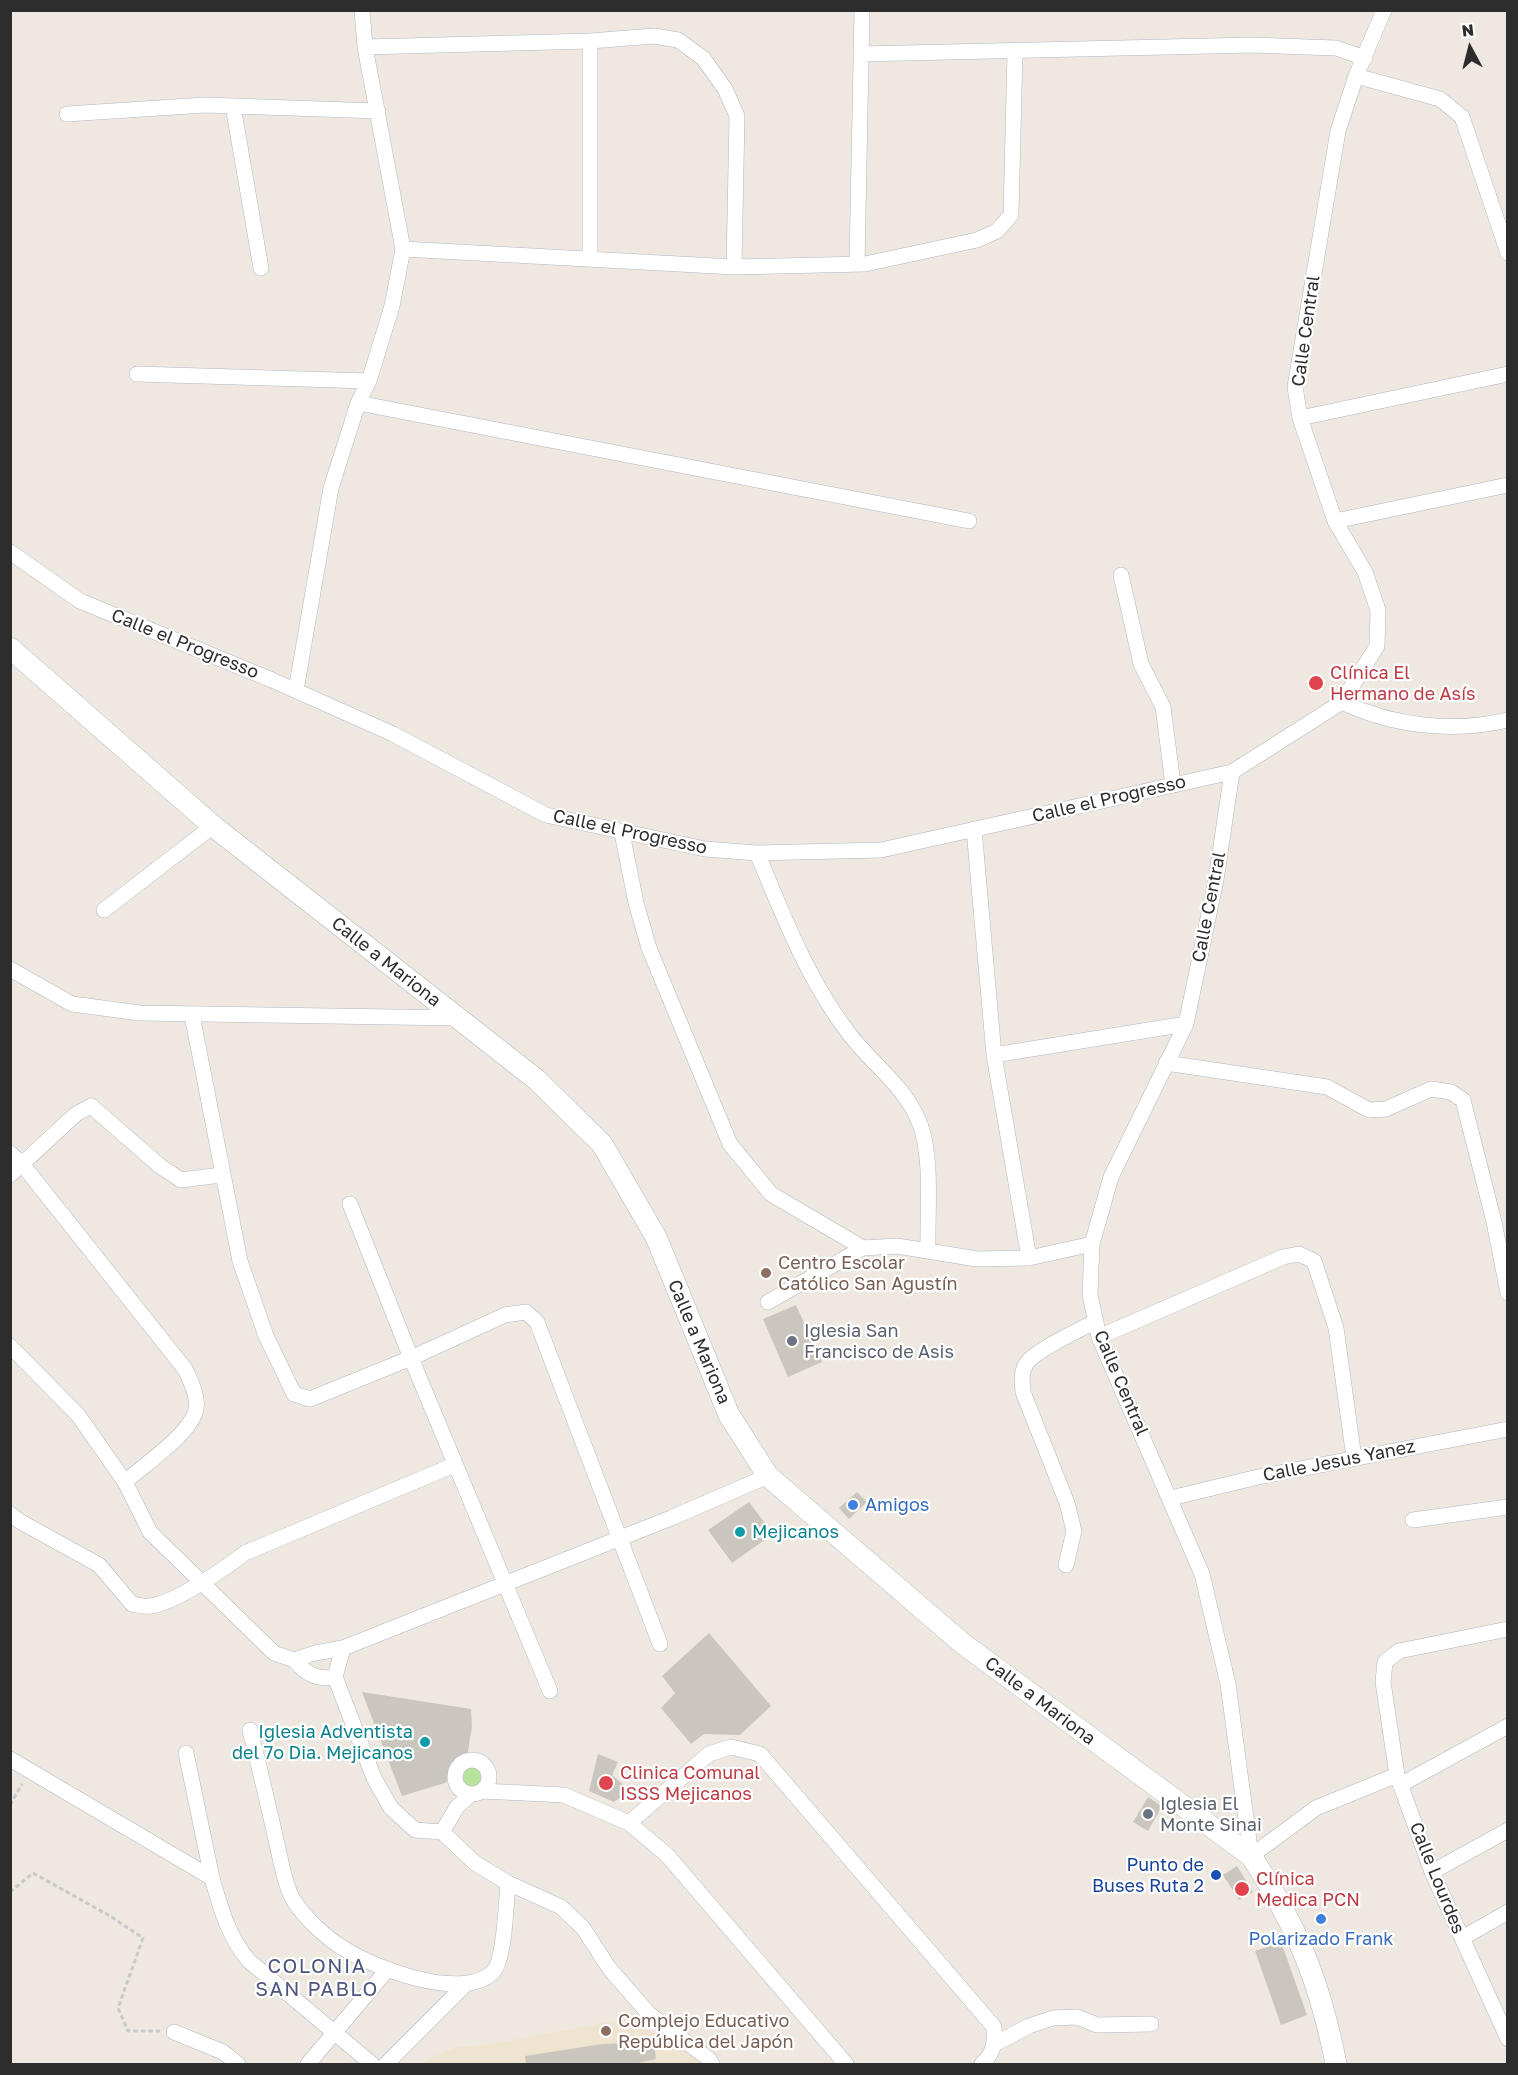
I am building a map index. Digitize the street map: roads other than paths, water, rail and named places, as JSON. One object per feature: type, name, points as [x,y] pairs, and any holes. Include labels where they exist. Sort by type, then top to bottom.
[{"type":"main road","name":"Calle a Mariona","points":[[10,648],[213,826],[537,1080],[602,1144],[657,1236],[729,1414],[768,1476],[962,1643],[1251,1856],[1276,1895],[1305,1954],[1325,2008],[1336,2064]]},
{"type":"street","points":[[296,690],[331,488],[358,403],[369,381],[392,306],[403,249],[365,47],[362,10]]},
{"type":"street","points":[[857,263],[862,10]]},
{"type":"street","name":"Calle Central","points":[[1251,1856],[1228,1684],[1202,1574],[1171,1498],[1099,1337],[1090,1295],[1092,1244],[1111,1177],[1186,1024],[1216,880],[1232,772],[1342,702],[1377,646],[1378,610],[1365,572],[1335,521],[1300,418],[1295,387],[1338,130],[1356,76],[1384,10]]},
{"type":"street","points":[[365,47],[590,41],[654,36],[678,40],[703,58],[725,88],[737,116],[734,267]]},
{"type":"street","points":[[590,41],[590,260]]},
{"type":"street","points":[[861,54],[1252,45],[1336,48],[1365,58]]},
{"type":"street","points":[[403,249],[734,267],[865,264],[977,240],[996,231],[1011,215],[1015,51]]},
{"type":"street","points":[[1356,76],[1440,99],[1462,117],[1508,253]]},
{"type":"street","points":[[67,114],[205,105],[378,111]]},
{"type":"street","points":[[233,106],[261,268]]},
{"type":"street","points":[[137,374],[369,381]]},
{"type":"street","points":[[1300,418],[1508,374]]},
{"type":"street","points":[[358,403],[969,521]]},
{"type":"street","points":[[1335,521],[1508,485]]},
{"type":"street","name":"Calle el Progresso","points":[[10,552],[80,601],[296,690],[393,734],[546,815],[705,849],[757,853],[881,850],[1232,772]]},
{"type":"street","points":[[1121,575],[1141,664],[1162,708],[1173,784]]},
{"type":"street","points":[[1342,702],[1368,715],[1413,724],[1482,726],[1508,720]]},
{"type":"street","points":[[104,910],[213,826]]},
{"type":"street","points":[[974,829],[994,1055],[1029,1258]]},
{"type":"street","points":[[622,833],[636,903],[650,948],[730,1144],[771,1194],[863,1248]]},
{"type":"street","points":[[757,853],[800,955],[850,1035],[905,1093],[921,1125],[926,1150],[928,1251]]},
{"type":"street","points":[[10,969],[72,1004],[140,1013],[456,1018]]},
{"type":"street","points":[[192,1015],[221,1175],[240,1261],[266,1336],[294,1394],[310,1399],[411,1358],[505,1315],[526,1312],[537,1322],[660,1644]]},
{"type":"street","points":[[994,1055],[1186,1024]]},
{"type":"street","points":[[1166,1063],[1327,1087],[1369,1110],[1386,1109],[1431,1089],[1451,1092],[1463,1100],[1501,1221],[1508,1293]]},
{"type":"street","points":[[10,1175],[76,1114],[91,1107],[160,1166],[181,1180],[221,1175]]},
{"type":"street","points":[[10,1153],[22,1164],[185,1369],[195,1389],[196,1412],[188,1426],[125,1482]]},
{"type":"street","points":[[350,1204],[454,1465],[550,1691]]},
{"type":"street","points":[[768,1302],[863,1248],[897,1246],[977,1258],[1029,1258],[1092,1244]]},
{"type":"street","points":[[1099,1337],[1283,1257],[1299,1254],[1314,1261],[1336,1328],[1354,1458]]},
{"type":"street","points":[[1066,1565],[1074,1531],[1067,1503],[1023,1392],[1022,1378],[1027,1362],[1053,1343],[1096,1321]]},
{"type":"street","points":[[10,1346],[78,1415],[125,1482],[150,1532],[274,1653],[294,1660],[305,1673],[325,1679],[335,1677]]},
{"type":"street","name":"Calle Jesus Yanez","points":[[1171,1498],[1258,1477],[1508,1429]]},
{"type":"street","points":[[14,1523],[99,1565],[132,1604],[150,1606],[202,1581],[245,1553],[454,1465]]},
{"type":"street","points":[[294,1660],[315,1653],[343,1648],[768,1476]]},
{"type":"street","points":[[1413,1520],[1508,1507]]},
{"type":"street","name":"Calle Lourdes","points":[[1508,1629],[1399,1650],[1385,1662],[1383,1682],[1398,1780],[1432,1872],[1462,1938],[1502,2010],[1508,2039]]},
{"type":"street","points":[[343,1648],[335,1677],[374,1778],[391,1808],[415,1830],[442,1832],[476,1863],[508,1883],[561,1907],[583,1928],[609,1968],[649,2014],[709,2059],[712,2064]]},
{"type":"street","points":[[1251,1856],[1316,1808],[1398,1780],[1508,1726]]},
{"type":"street","points":[[250,1730],[284,1872],[293,1899],[307,1918],[343,1948],[388,1969],[435,1982],[465,1985]]},
{"type":"street","points":[[628,1824],[709,1754],[731,1747],[760,1754],[994,2027],[995,2044],[989,2057],[982,2064]]},
{"type":"street","points":[[186,1753],[212,1878],[235,1944],[249,1961],[372,2064]]},
{"type":"street","points":[[10,1759],[212,1878]]},
{"type":"street","points":[[442,1832],[457,1807],[476,1793],[564,1795],[628,1824],[667,1855],[846,2064]]},
{"type":"street","points":[[1432,1872],[1508,1830]]},
{"type":"street","points":[[386,2064],[465,1985],[493,1972],[499,1959],[508,1883]]},
{"type":"street","points":[[1462,1938],[1508,1912]]},
{"type":"street","points":[[308,2064],[336,2035],[388,1969]]},
{"type":"street","points":[[995,2044],[1029,2026],[1053,2018],[1077,2017],[1097,2025],[1151,2024]]},
{"type":"street","points":[[174,2032],[223,2052],[238,2064]]},
{"type":"place","name":"Clínica El Hermano de Asís","points":[[1316,683]]},
{"type":"place","name":"Centro Escolar Católico San Agustín","points":[[766,1273]]},
{"type":"place","name":"Iglesia San Francisco de Asis","points":[[792,1341]]},
{"type":"place","name":"Amigos","points":[[853,1505]]},
{"type":"place","name":"Mejicanos","points":[[740,1532]]},
{"type":"place","name":"Iglesia Adventista del 7o Dia. Mejicanos","points":[[425,1742]]},
{"type":"place","name":"Clinica Comunal ISSS Mejicanos","points":[[606,1783]]},
{"type":"place","name":"Iglesia El Monte Sinai","points":[[1148,1814]]},
{"type":"place","name":"Punto de Buses Ruta 2","points":[[1216,1875]]},
{"type":"place","name":"Clínica Medica PCN","points":[[1242,1889]]},
{"type":"place","name":"Polarizado Frank","points":[[1321,1919]]},
{"type":"place","name":"Complejo Educativo República del Japón","points":[[606,2031]]},
{"type":"district","name":"COLONIA SAN PABLO","points":[[317,1978]]}]
